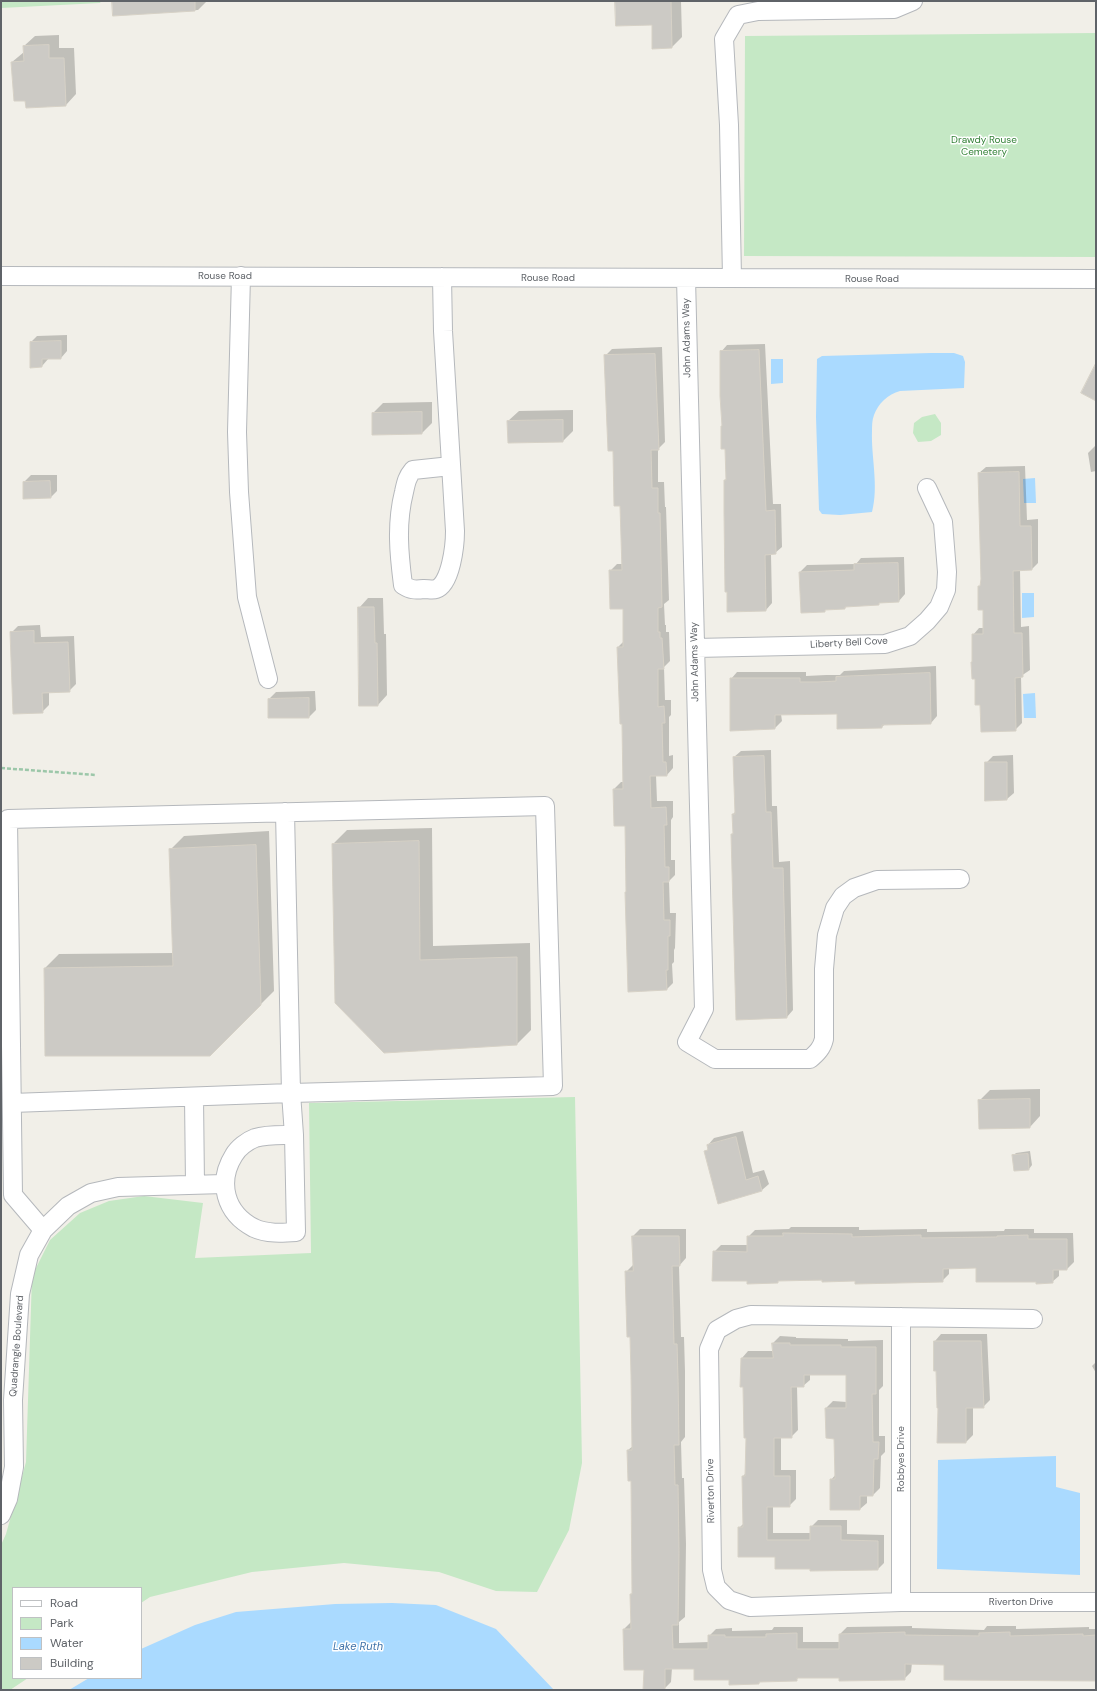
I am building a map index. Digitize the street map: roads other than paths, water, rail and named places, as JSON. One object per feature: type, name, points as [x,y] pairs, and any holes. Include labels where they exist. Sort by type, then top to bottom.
[{"type":"street","points":[[732,278],[730,125],[724,39],[738,15],[758,11],[894,9],[913,1]]},
{"type":"street","name":"Rouse Road","points":[[1,276],[1096,279]]},
{"type":"street","points":[[241,276],[237,432],[240,500],[247,597],[268,679]]},
{"type":"street","points":[[442,277],[442,310],[455,532],[454,547],[451,565],[443,584],[437,589],[411,590],[403,586],[399,551],[399,512],[408,476],[413,470],[451,466]]},
{"type":"street","name":"John Adams Way","points":[[686,278],[704,1009],[687,1042],[715,1059],[810,1059],[818,1053],[824,1039],[824,969],[827,935],[835,908],[843,896],[854,888],[877,880],[960,879]]},
{"type":"street","name":"Liberty Bell Cove","points":[[695,648],[886,644],[910,636],[927,621],[938,607],[946,590],[947,572],[943,522],[927,488]]},
{"type":"street","points":[[12,1103],[194,1096],[553,1086],[545,806],[8,819],[13,1195],[43,1230]]},
{"type":"street","points":[[285,812],[291,1093],[294,1135],[296,1232],[273,1233],[255,1228],[239,1218],[228,1202],[224,1184],[228,1166],[238,1150],[253,1139],[269,1134],[294,1135]]},
{"type":"street","points":[[194,1096],[195,1185]]},
{"type":"street","name":"Quadrangle Boulevard","points":[[1,1515],[8,1499],[14,1467],[13,1400],[20,1294],[29,1255],[43,1230],[68,1206],[91,1193],[118,1187],[224,1184]]},
{"type":"street","name":"Riverton Drive","points":[[1033,1319],[751,1315],[736,1319],[717,1330],[709,1349],[712,1570],[716,1587],[729,1600],[750,1607],[901,1602],[1096,1602]]},
{"type":"street","name":"Robbyes Drive","points":[[901,1317],[901,1602]]},
{"type":"water","points":[[954,353],[963,356],[965,362],[964,388],[900,391],[891,394],[884,400],[876,411],[872,423],[875,492],[872,512],[840,515],[822,514],[819,510],[816,417],[817,359],[822,356]]},
{"type":"water","points":[[771,359],[783,359],[783,383],[771,384]]},
{"type":"water","points":[[1035,478],[1036,503],[1024,503],[1023,479]]},
{"type":"water","points":[[1022,593],[1034,593],[1034,617],[1022,618]]},
{"type":"water","points":[[1035,693],[1036,718],[1024,718],[1023,694]]},
{"type":"water","points":[[1056,1456],[1056,1487],[1080,1493],[1080,1575],[937,1569],[938,1460]]},
{"type":"water","name":"Lake Ruth","points":[[392,1603],[436,1605],[496,1629],[554,1690],[69,1690],[87,1679],[142,1679],[142,1649],[195,1625],[236,1612],[335,1604]]},
{"type":"park label","name":"Drawdy Rouse Cemetery","points":[[984,146]]}]
